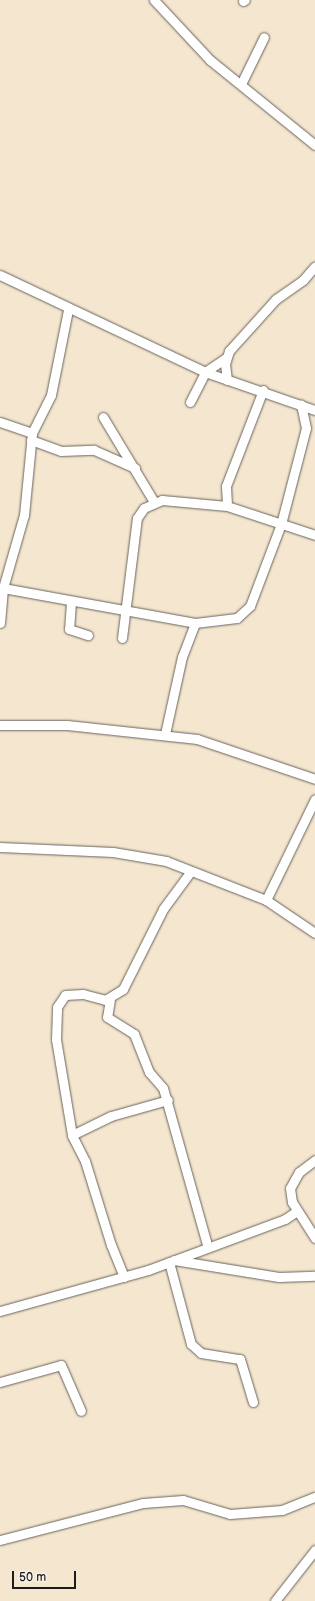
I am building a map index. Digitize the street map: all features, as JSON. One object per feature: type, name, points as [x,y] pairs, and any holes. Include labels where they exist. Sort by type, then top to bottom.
[{"type":"street","points":[[154,0],[187,38],[315,145]]},
{"type":"street","points":[[241,84],[264,37]]},
{"type":"street","points":[[190,402],[205,372],[226,358],[276,299],[303,280],[315,266]]},
{"type":"street","points":[[0,275],[68,310],[205,372],[263,390],[315,410]]},
{"type":"street","points":[[0,623],[3,588],[24,515],[32,436],[51,395],[68,310]]},
{"type":"street","points":[[226,358],[227,380]]},
{"type":"street","points":[[228,506],[226,486],[263,390]]},
{"type":"street","points":[[3,588],[71,602],[125,608],[195,623],[227,620],[247,610],[281,524],[306,428],[301,405]]},
{"type":"street","points":[[103,417],[135,468],[154,502]]},
{"type":"street","points":[[0,422],[61,451],[94,450],[135,468]]},
{"type":"street","points":[[122,638],[137,518],[154,502],[162,500],[228,506],[315,535]]},
{"type":"street","points":[[71,602],[69,629],[88,635]]},
{"type":"street","points":[[165,734],[182,657],[195,623]]},
{"type":"street","points":[[0,725],[67,725],[165,734],[197,739],[315,779]]},
{"type":"street","points":[[266,900],[315,800]]},
{"type":"street","points":[[0,847],[113,852],[166,861],[266,900],[315,933]]},
{"type":"street","points":[[191,871],[163,909],[123,989],[110,999],[107,1017],[134,1034],[149,1072],[163,1088],[168,1100],[207,1245]]},
{"type":"street","points":[[110,999],[83,994],[65,996],[57,1007],[56,1039],[72,1135],[85,1161],[111,1245],[124,1277]]},
{"type":"street","points":[[72,1135],[110,1116],[168,1100]]},
{"type":"street","points":[[315,1160],[299,1172],[290,1188],[297,1211],[315,1238]]},
{"type":"street","points":[[0,1311],[124,1277],[171,1261],[207,1245],[264,1228],[297,1211]]},
{"type":"street","points":[[171,1261],[279,1277],[315,1276]]},
{"type":"street","points":[[171,1261],[191,1344],[200,1353],[240,1359],[253,1402]]},
{"type":"street","points":[[0,1382],[61,1365],[81,1411]]},
{"type":"street","points":[[0,1540],[143,1503],[183,1500],[230,1514],[282,1510],[315,1497]]},
{"type":"street","points":[[276,1601],[315,1550]]}]
